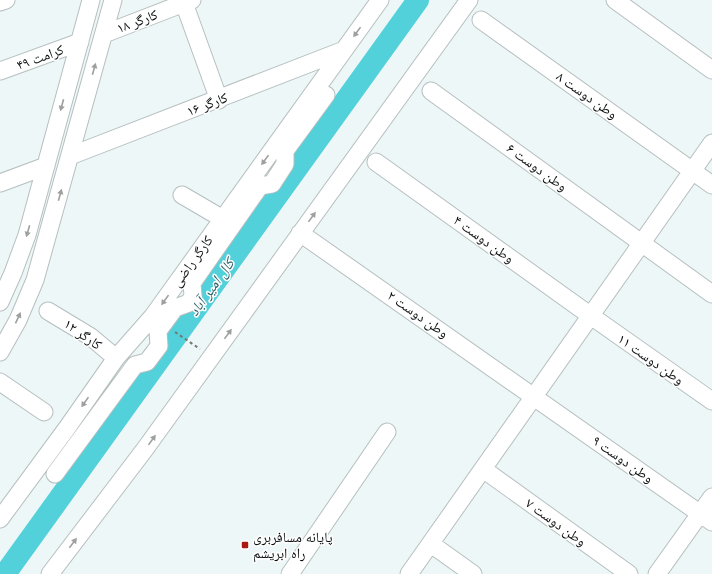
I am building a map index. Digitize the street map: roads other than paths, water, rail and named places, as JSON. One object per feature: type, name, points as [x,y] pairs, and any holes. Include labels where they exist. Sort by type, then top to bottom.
[{"type":"street","points":[[0,2],[6,0]]},
{"type":"street","points":[[0,302],[13,273],[27,235],[80,42],[90,0]]},
{"type":"street","points":[[0,352],[18,320],[35,280],[114,0]]},
{"type":"street","name":"کارگر راضی","points":[[0,519],[63,434],[116,358],[153,316],[380,0]]},
{"type":"street","points":[[50,574],[145,450],[469,0]]},
{"type":"street","points":[[615,0],[712,70]]},
{"type":"street","points":[[188,2],[219,100]]},
{"type":"street","name":"کارگر ۱۸","points":[[104,34],[188,2]]},
{"type":"street","name":"وطن دوست ۸","points":[[481,20],[712,185]]},
{"type":"street","name":"کرامت ۴۹","points":[[0,71],[80,42]]},
{"type":"street","name":"کارگر ۱۶","points":[[70,156],[219,100],[344,50]]},
{"type":"street","name":"وطن دوست ۶","points":[[432,91],[712,294]]},
{"type":"street","points":[[55,474],[135,365],[147,362],[159,346],[158,331],[175,308],[189,303],[194,296],[192,283],[260,186],[272,184],[285,164],[285,151],[326,95]]},
{"type":"street","points":[[409,574],[712,143]]},
{"type":"street","name":"وطن دوست ۴","points":[[376,162],[591,316]]},
{"type":"street","points":[[0,183],[46,166]]},
{"type":"street","points":[[182,195],[222,219]]},
{"type":"street","name":"وطن دوست ۲","points":[[300,233],[535,396]]},
{"type":"street","name":"کارگر ۱۲","points":[[48,310],[90,337],[116,358]]},
{"type":"street","name":"وطن دوست ۱۱","points":[[591,316],[712,401]]},
{"type":"street","points":[[0,382],[44,412]]},
{"type":"street","name":"وطن دوست ۹","points":[[535,396],[706,518]]},
{"type":"street","points":[[290,574],[387,432]]},
{"type":"street","name":"وطن دوست ۷","points":[[484,469],[629,574]]},
{"type":"street","points":[[657,574],[706,518],[712,497]]},
{"type":"street","points":[[431,544],[473,574]]},
{"type":"waterway","name":"کال امیر آباد","points":[[5,574],[418,0]]},
{"type":"place","name":"پایانه مسافربری راه ابریشم","points":[[245,545]]}]
